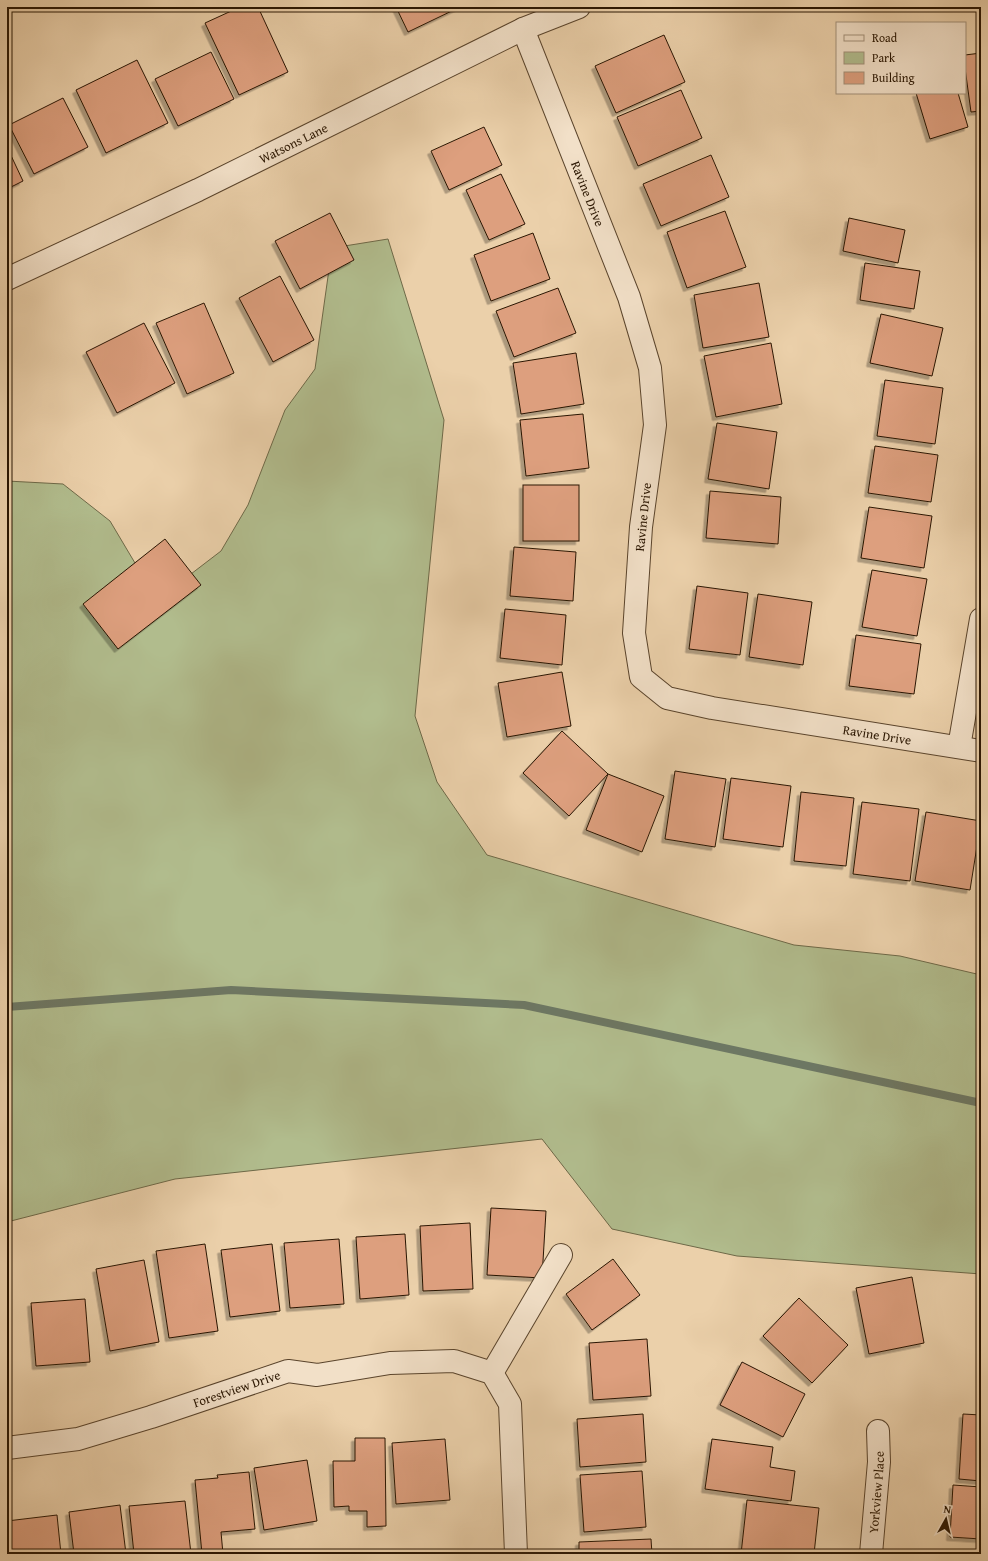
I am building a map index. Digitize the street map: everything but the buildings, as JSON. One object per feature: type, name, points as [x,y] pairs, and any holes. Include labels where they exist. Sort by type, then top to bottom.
[{"type":"street","name":"Watsons Lane","points":[[7,279],[198,190],[523,29],[579,7]]},
{"type":"street","name":"Ravine Drive","points":[[523,29],[629,297],[650,368],[655,426],[641,527],[634,633],[641,677],[666,698],[712,708],[981,750]]},
{"type":"street","points":[[959,747],[981,619]]},
{"type":"street","points":[[516,1554],[510,1404],[492,1373],[561,1255]]},
{"type":"street","name":"Forestview Drive","points":[[7,1448],[78,1439],[151,1417],[288,1370],[317,1375],[390,1363],[454,1361],[492,1373]]},
{"type":"street","name":"Yorkview Place","points":[[871,1554],[879,1462],[878,1431]]},
{"type":"green space","points":[[388,239],[444,420],[415,716],[437,782],[487,855],[794,945],[900,956],[981,975],[981,1274],[737,1256],[612,1229],[542,1139],[175,1179],[7,1222],[7,481],[63,484],[110,521],[157,600],[221,551],[248,505],[285,410],[315,369],[332,248]]},
{"type":"waterway","points":[[7,1007],[231,990],[524,1005],[981,1103]]}]
